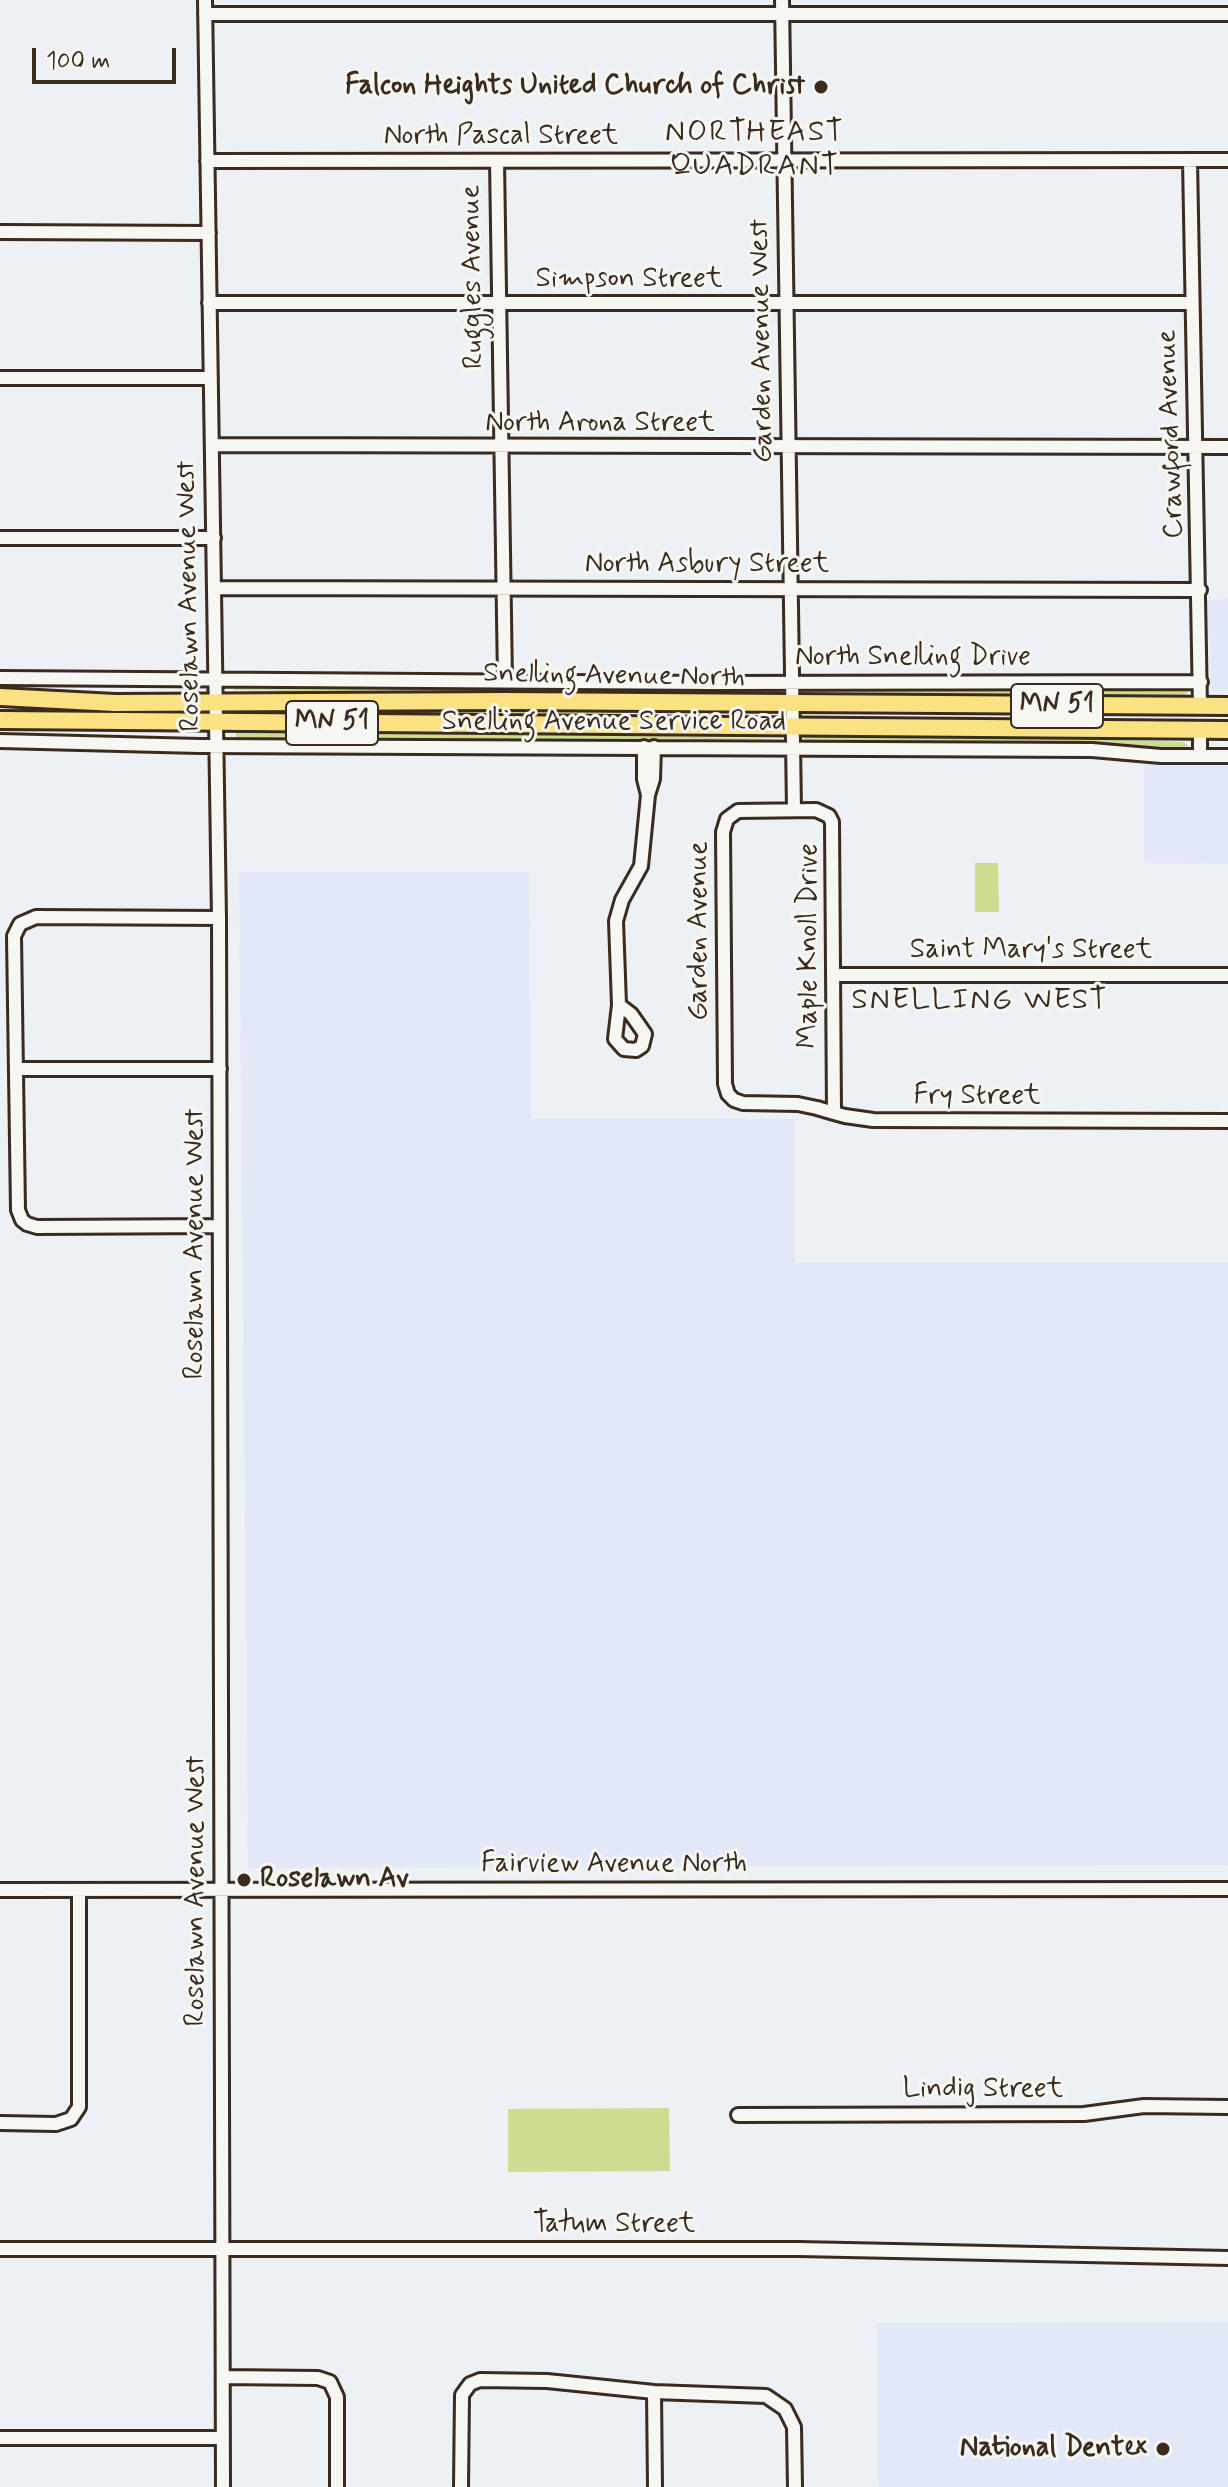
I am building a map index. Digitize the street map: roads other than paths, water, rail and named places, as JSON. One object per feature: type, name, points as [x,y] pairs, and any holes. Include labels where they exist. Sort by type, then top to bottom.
[{"type":"main road","name":"Snelling Avenue North","points":[[0,697],[115,703],[505,701],[1228,706]]},
{"type":"main road","points":[[1160,730],[1195,719],[1200,706]]},
{"type":"main road","name":"Snelling Avenue North","points":[[0,720],[1228,730]]},
{"type":"street","name":"Roselawn Avenue West","points":[[205,0],[219,918],[223,2487]]},
{"type":"street","points":[[504,0],[504,15]]},
{"type":"street","name":"Garden Avenue West","points":[[782,0],[790,681]]},
{"type":"street","points":[[205,14],[1228,14]]},
{"type":"street","name":"Crawford Avenue","points":[[1190,160],[1200,706]]},
{"type":"street","name":"North Pascal Street","points":[[207,161],[1228,160]]},
{"type":"street","name":"Ruggles Avenue","points":[[497,161],[505,681]]},
{"type":"street","points":[[0,232],[209,233]]},
{"type":"street","name":"Simpson Street","points":[[209,303],[1192,303]]},
{"type":"street","points":[[0,378],[211,378]]},
{"type":"street","name":"North Arona Street","points":[[212,445],[501,448],[1228,447]]},
{"type":"street","points":[[0,538],[214,538]]},
{"type":"street","name":"North Asbury Street","points":[[214,588],[1200,590]]},
{"type":"street","name":"North Snelling Drive","points":[[0,678],[712,683],[1201,682]]},
{"type":"street","points":[[790,681],[794,809]]},
{"type":"street","points":[[1200,730],[1200,756]]},
{"type":"street","name":"Snelling Avenue Service Road","points":[[0,741],[217,746],[1092,750],[1148,756],[1228,756]]},
{"type":"street","points":[[619,1005],[616,921],[622,900],[641,866],[648,795],[644,779],[649,747]]},
{"type":"street","name":"Maple Knoll Drive","points":[[794,809],[823,812],[832,822],[834,1113]]},
{"type":"street","name":"Garden Avenue","points":[[730,1097],[725,1084],[724,825],[738,811],[794,809]]},
{"type":"street","points":[[219,918],[36,917],[26,919],[16,929],[14,936],[18,1210],[27,1224],[37,1227],[219,1226]]},
{"type":"street","name":"Saint Mary's Street","points":[[834,975],[1228,975]]},
{"type":"street","points":[[17,1069],[220,1069]]},
{"type":"street","name":"Fry Street","points":[[730,1097],[739,1102],[798,1104],[859,1119],[897,1121],[1228,1121]]},
{"type":"street","name":"Fairview Avenue North","points":[[0,1890],[1228,1889]]},
{"type":"street","points":[[0,2123],[56,2124],[71,2119],[79,2107],[79,1891]]},
{"type":"street","name":"Lindig Street","points":[[738,2115],[1084,2114],[1144,2106],[1228,2107]]},
{"type":"street","name":"Tatum Street","points":[[0,2249],[799,2249],[1228,2258]]},
{"type":"street","points":[[223,2377],[324,2379],[335,2387],[337,2487]]},
{"type":"street","points":[[461,2487],[461,2401],[464,2390],[476,2381],[527,2380],[654,2392],[766,2396],[785,2409],[791,2418],[795,2437],[795,2487]]},
{"type":"street","points":[[654,2392],[655,2487]]},
{"type":"street","points":[[0,2438],[223,2438]]},
{"type":"place","name":"Falcon Heights United Church of Christ","points":[[821,87]]},
{"type":"place","name":"Roselawn Av","points":[[244,1880]]},
{"type":"place","name":"National Dentex","points":[[1163,2449]]},
{"type":"district","name":"NORTHEAST QUADRANT","points":[[755,151]]},
{"type":"district","name":"SNELLING WEST","points":[[980,1002]]}]
